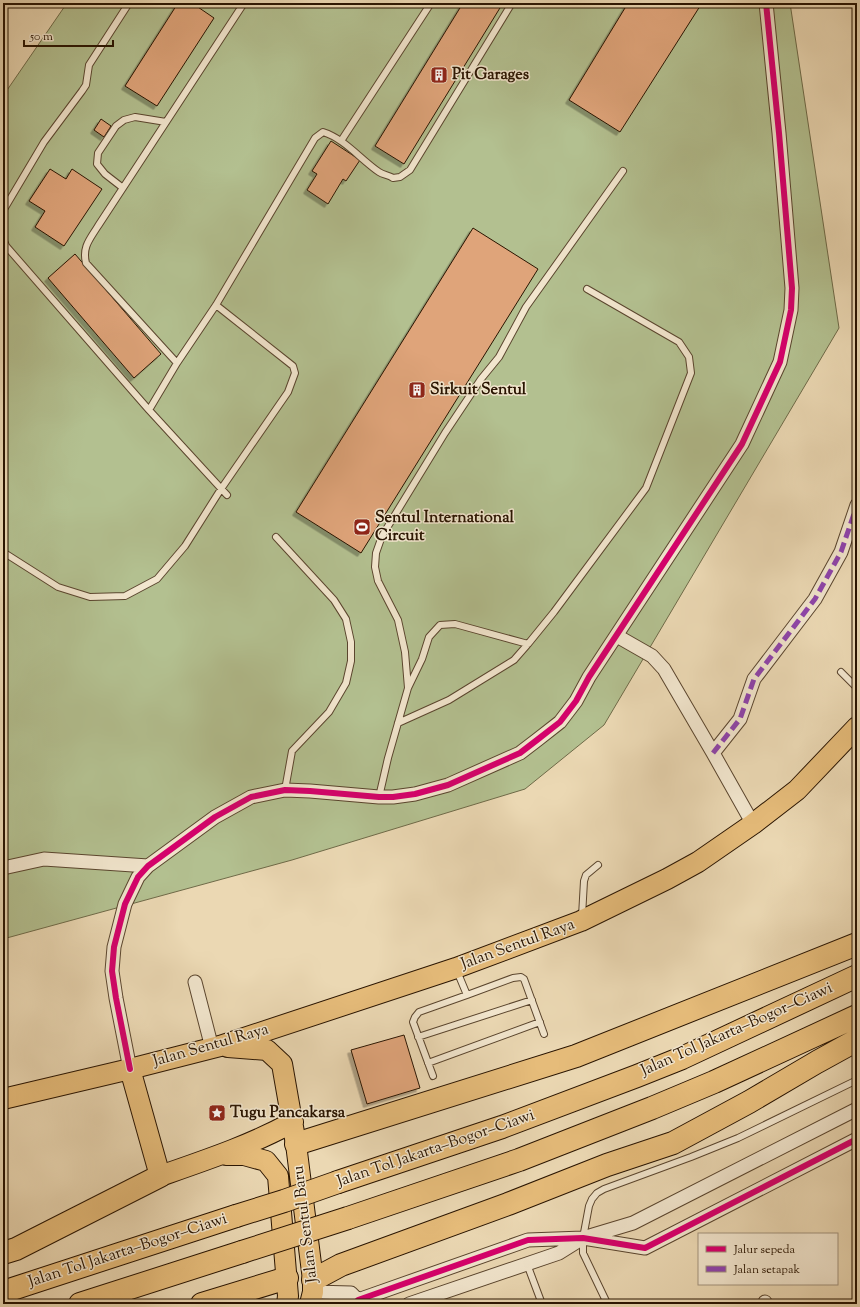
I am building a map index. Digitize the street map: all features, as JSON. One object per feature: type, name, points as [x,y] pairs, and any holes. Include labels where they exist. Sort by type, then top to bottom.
[{"type":"highway","points":[[296,1144],[576,1056],[857,944]]},
{"type":"highway","name":"Jalan Tol Jakarta–Bogor–Ciawi","points":[[3,1292],[284,1201],[502,1127],[682,1058],[857,976]]},
{"type":"highway","points":[[80,1304],[348,1218],[519,1160],[714,1082],[857,1016]]},
{"type":"highway","points":[[312,1292],[342,1265],[508,1204],[607,1165],[673,1143],[749,1102],[857,1040]]},
{"type":"highway","points":[[3,1254],[16,1249],[160,1176]]},
{"type":"highway","points":[[202,1304],[287,1278]]},
{"type":"main road","name":"Jalan Sentul Raya","points":[[3,1098],[130,1069],[216,1047],[456,968],[582,921],[644,891],[698,862],[753,824],[797,790],[857,727]]},
{"type":"main road","name":"Jalan Sentul Baru","points":[[216,1047],[267,1050],[282,1064],[296,1144],[312,1292]]},
{"type":"main road","points":[[130,1069],[160,1176],[222,1155],[270,1134],[292,1122]]},
{"type":"main road","name":"Jalan Sentul Baru","points":[[222,1155],[244,1155],[266,1161],[278,1176],[287,1278],[287,1304]]},
{"type":"street","points":[[130,1069],[112,971],[114,947],[125,904],[138,877],[148,866],[215,817],[251,797],[285,790],[379,797],[415,794],[448,785],[520,753],[560,722],[576,701],[589,677],[742,444],[780,362],[791,310],[792,288],[766,3]]},
{"type":"street","points":[[714,753],[740,719],[754,679],[815,598],[841,552],[857,505]]},
{"type":"street","points":[[617,636],[652,656],[664,669],[714,753],[753,824]]},
{"type":"street","points":[[3,868],[44,859],[148,866]]},
{"type":"street","points":[[195,982],[216,1047]]},
{"type":"street","points":[[410,1304],[559,1253],[583,1238],[633,1223],[857,1109]]},
{"type":"street","points":[[312,1292],[351,1293],[359,1302],[528,1240],[583,1238],[645,1248],[857,1139]]},
{"type":"lane","points":[[3,211],[44,142],[86,85],[89,65],[130,3]]},
{"type":"lane","points":[[177,363],[86,263],[84,255],[86,245],[244,3]]},
{"type":"lane","points":[[341,141],[431,3]]},
{"type":"lane","points":[[149,410],[177,363],[216,305],[315,138],[323,132],[330,134],[341,141],[380,173],[389,175],[393,178],[400,177],[410,170],[512,3]]},
{"type":"lane","points":[[123,188],[105,174],[98,164],[98,153],[116,126],[124,120],[135,117],[166,122]]},
{"type":"lane","points":[[408,688],[405,652],[398,620],[378,581],[375,567],[376,553],[382,536],[445,433],[481,380],[499,357],[526,307],[623,171]]},
{"type":"lane","points":[[3,238],[6,246],[149,410],[227,495]]},
{"type":"lane","points":[[398,723],[449,700],[514,660],[554,612],[646,488],[691,373],[689,356],[679,342],[587,289]]},
{"type":"lane","points":[[3,552],[58,587],[90,597],[125,596],[157,579],[185,546],[288,392],[295,374],[293,366],[216,305]]},
{"type":"lane","points":[[276,537],[334,600],[346,619],[351,642],[351,661],[346,683],[329,712],[292,750],[285,790]]},
{"type":"lane","points":[[379,797],[408,688],[422,659],[429,637],[440,625],[455,624],[528,644]]},
{"type":"lane","points":[[841,672],[857,688]]},
{"type":"lane","points":[[582,921],[584,881],[586,875],[598,865]]},
{"type":"lane","points":[[456,968],[467,995]]},
{"type":"lane","points":[[433,1076],[413,1022],[419,1012],[513,978],[521,977],[524,979],[544,1034]]},
{"type":"lane","points":[[418,1037],[532,1000]]},
{"type":"lane","points":[[428,1063],[540,1022]]},
{"type":"lane","points":[[607,1303],[583,1253],[583,1238],[589,1206],[592,1199],[597,1194],[604,1189],[738,1138],[857,1080]]},
{"type":"lane","points":[[527,1264],[542,1304]]},
{"type":"green space","name":"Sentul International Circuit","points":[[67,3],[790,3],[839,328],[604,725],[525,789],[292,860],[3,939],[3,96]]},
{"type":"building","points":[[178,3],[192,3],[214,18],[157,106],[125,86]]},
{"type":"building","name":"Pit Garages","points":[[463,3],[503,3],[404,164],[375,146]]},
{"type":"building","points":[[628,3],[702,3],[620,132],[569,100]]},
{"type":"building","points":[[101,119],[111,126],[104,137],[94,130]]},
{"type":"building","points":[[331,141],[360,160],[346,181],[343,179],[328,204],[307,190],[317,174],[312,171]]},
{"type":"building","points":[[50,169],[66,179],[72,169],[102,189],[64,246],[35,227],[45,211],[29,201]]},
{"type":"building","name":"Sirkuit Sentul","points":[[473,228],[538,269],[361,553],[296,512]]},
{"type":"building","points":[[75,254],[161,354],[134,378],[48,278]]},
{"type":"building","points":[[404,1035],[420,1088],[367,1104],[351,1050]]},
{"type":"marked path","points":[[713,753],[740,719],[754,679],[815,599],[841,552],[857,505]]},
{"type":"cycle path","points":[[130,1069],[112,971],[114,947],[125,904],[138,877],[148,866],[215,817],[251,797],[285,790],[379,797],[415,794],[448,785],[520,753],[560,722],[576,701],[589,677],[742,444],[780,362],[791,310],[792,288],[766,3]]},
{"type":"cycle path","points":[[358,1300],[528,1240],[583,1238],[645,1248],[857,1139]]},
{"type":"place","name":"Pit Garages","points":[[439,75]]},
{"type":"place","name":"Sirkuit Sentul","points":[[417,390]]},
{"type":"place","name":"Sentul International Circuit","points":[[362,527]]},
{"type":"place","name":"Tugu Pancakarsa","points":[[217,1113]]}]
